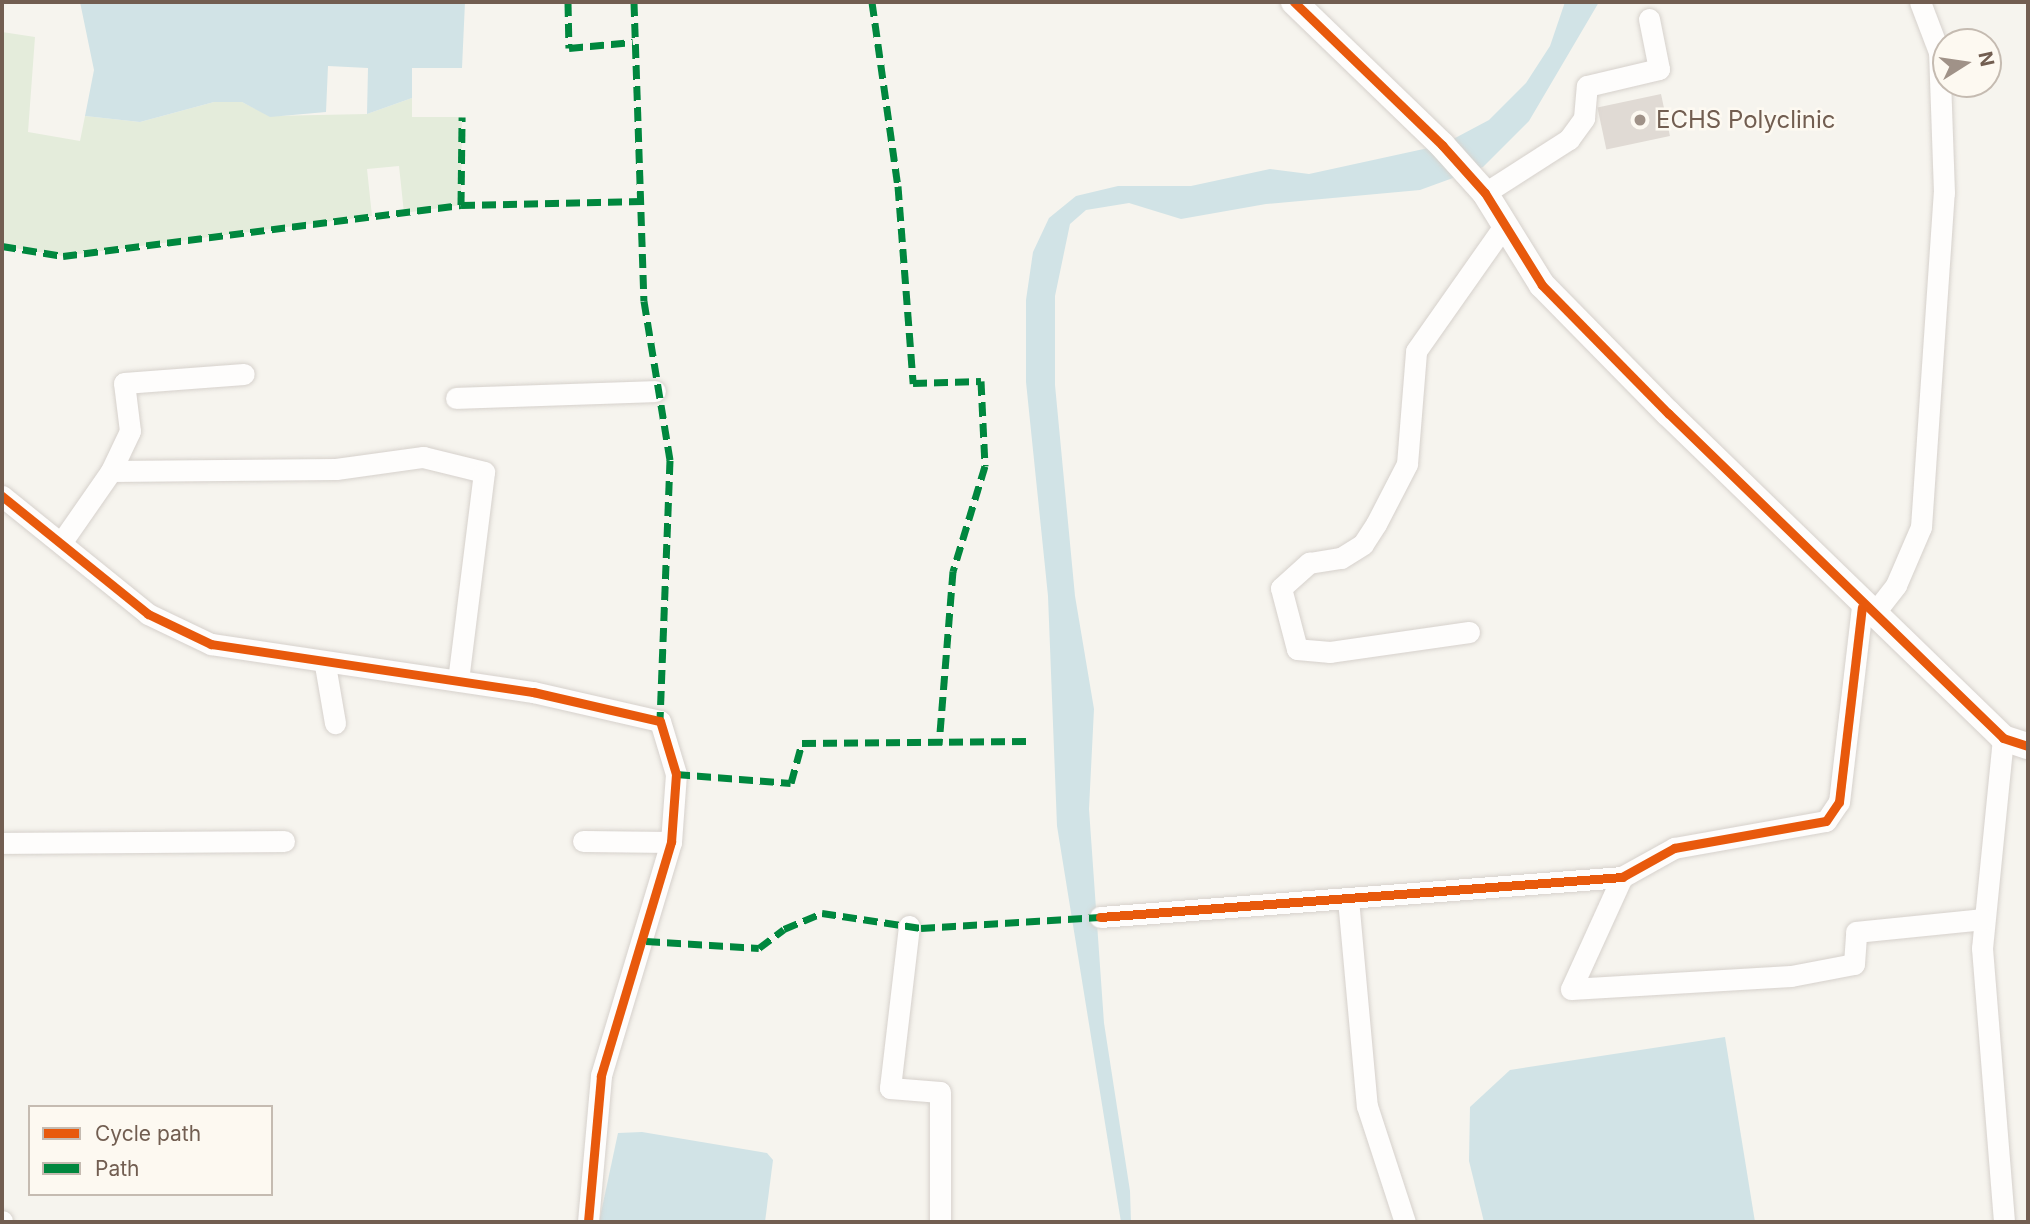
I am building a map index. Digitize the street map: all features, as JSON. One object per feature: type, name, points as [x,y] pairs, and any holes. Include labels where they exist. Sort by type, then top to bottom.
[{"type":"street","points":[[1294,2],[1442,145],[1485,193],[1503,227],[1542,285],[1867,611],[2003,738],[2028,746]]},
{"type":"street","points":[[1100,917],[1622,877],[1674,848],[1826,821],[1839,802],[1867,611],[1896,585],[1921,527],[1944,193],[1939,52],[1920,2]]},
{"type":"street","points":[[1485,193],[1569,139],[1584,118],[1587,86],[1659,69],[1649,19]]},
{"type":"street","points":[[1469,632],[1331,652],[1297,649],[1281,587],[1309,563],[1341,558],[1363,544],[1376,524],[1407,464],[1416,351],[1503,227]]},
{"type":"street","points":[[61,543],[111,471],[130,431],[124,383],[244,374]]},
{"type":"street","points":[[456,398],[655,391]]},
{"type":"street","points":[[111,471],[336,469],[423,457],[484,472],[458,680]]},
{"type":"street","points":[[2,496],[148,614],[211,644],[325,665],[458,680],[660,721],[676,774],[671,842],[601,1076],[588,1222]]},
{"type":"street","points":[[325,665],[335,723]]},
{"type":"street","points":[[2003,738],[1983,919],[2004,1222]]},
{"type":"street","points":[[2,844],[284,841]]},
{"type":"street","points":[[583,841],[671,842]]},
{"type":"street","points":[[1622,877],[1571,989],[1791,976],[1854,964],[1856,932],[1983,919]]},
{"type":"street","points":[[1348,899],[1367,1106],[1405,1222]]},
{"type":"street","points":[[909,926],[890,1088],[940,1092],[940,1222]]},
{"type":"green space","points":[[2,32],[35,37],[28,132],[80,141],[85,116],[140,122],[214,102],[242,102],[270,116],[367,114],[412,98],[412,117],[462,117],[461,205],[404,213],[399,166],[367,169],[372,216],[63,256],[2,246]]},
{"type":"shaded area","points":[[80,2],[465,2],[462,68],[412,68],[412,98],[367,114],[368,68],[328,66],[326,112],[270,117],[242,102],[214,102],[140,122],[85,116],[94,70]]},
{"type":"shaded area","points":[[1565,2],[1599,2],[1529,121],[1483,167],[1420,190],[1266,204],[1181,219],[1129,203],[1086,210],[1070,224],[1055,296],[1055,385],[1075,596],[1094,709],[1089,809],[1104,1023],[1130,1191],[1131,1222],[1121,1222],[1057,826],[1048,596],[1026,382],[1026,300],[1033,252],[1049,218],[1076,196],[1118,186],[1191,186],[1270,169],[1309,174],[1442,145],[1489,120],[1526,83],[1550,46]]},
{"type":"shaded area","points":[[1725,1037],[1755,1222],[1484,1222],[1469,1161],[1470,1107],[1510,1070]]},
{"type":"shaded area","points":[[642,1132],[767,1153],[773,1160],[765,1222],[599,1222],[618,1133]]},
{"type":"building","points":[[1661,94],[1670,136],[1606,150],[1597,108]]},
{"type":"marked path","points":[[568,2],[569,48],[633,42]]},
{"type":"marked path","points":[[634,2],[644,301],[670,460],[660,721]]},
{"type":"marked path","points":[[872,2],[898,186],[913,383],[981,381],[985,466],[953,571],[939,744]]},
{"type":"marked path","points":[[461,205],[462,117]]},
{"type":"marked path","points":[[2,246],[63,256],[461,205],[642,201]]},
{"type":"marked path","points":[[676,774],[791,783],[802,743],[1026,741]]},
{"type":"marked path","points":[[646,941],[759,948],[784,929],[822,913],[921,928],[1100,917]]},
{"type":"cycle path","points":[[1294,2],[1442,145],[1485,193],[1542,285],[1668,413],[2003,738],[2028,746]]},
{"type":"cycle path","points":[[2,496],[148,614],[211,644],[533,692],[660,721],[676,774],[671,842],[601,1076],[588,1222]]},
{"type":"cycle path","points":[[1100,917],[1622,877],[1674,848],[1826,821],[1839,802],[1862,607]]},
{"type":"place","name":"ECHS Polyclinic","points":[[1640,120]]}]
